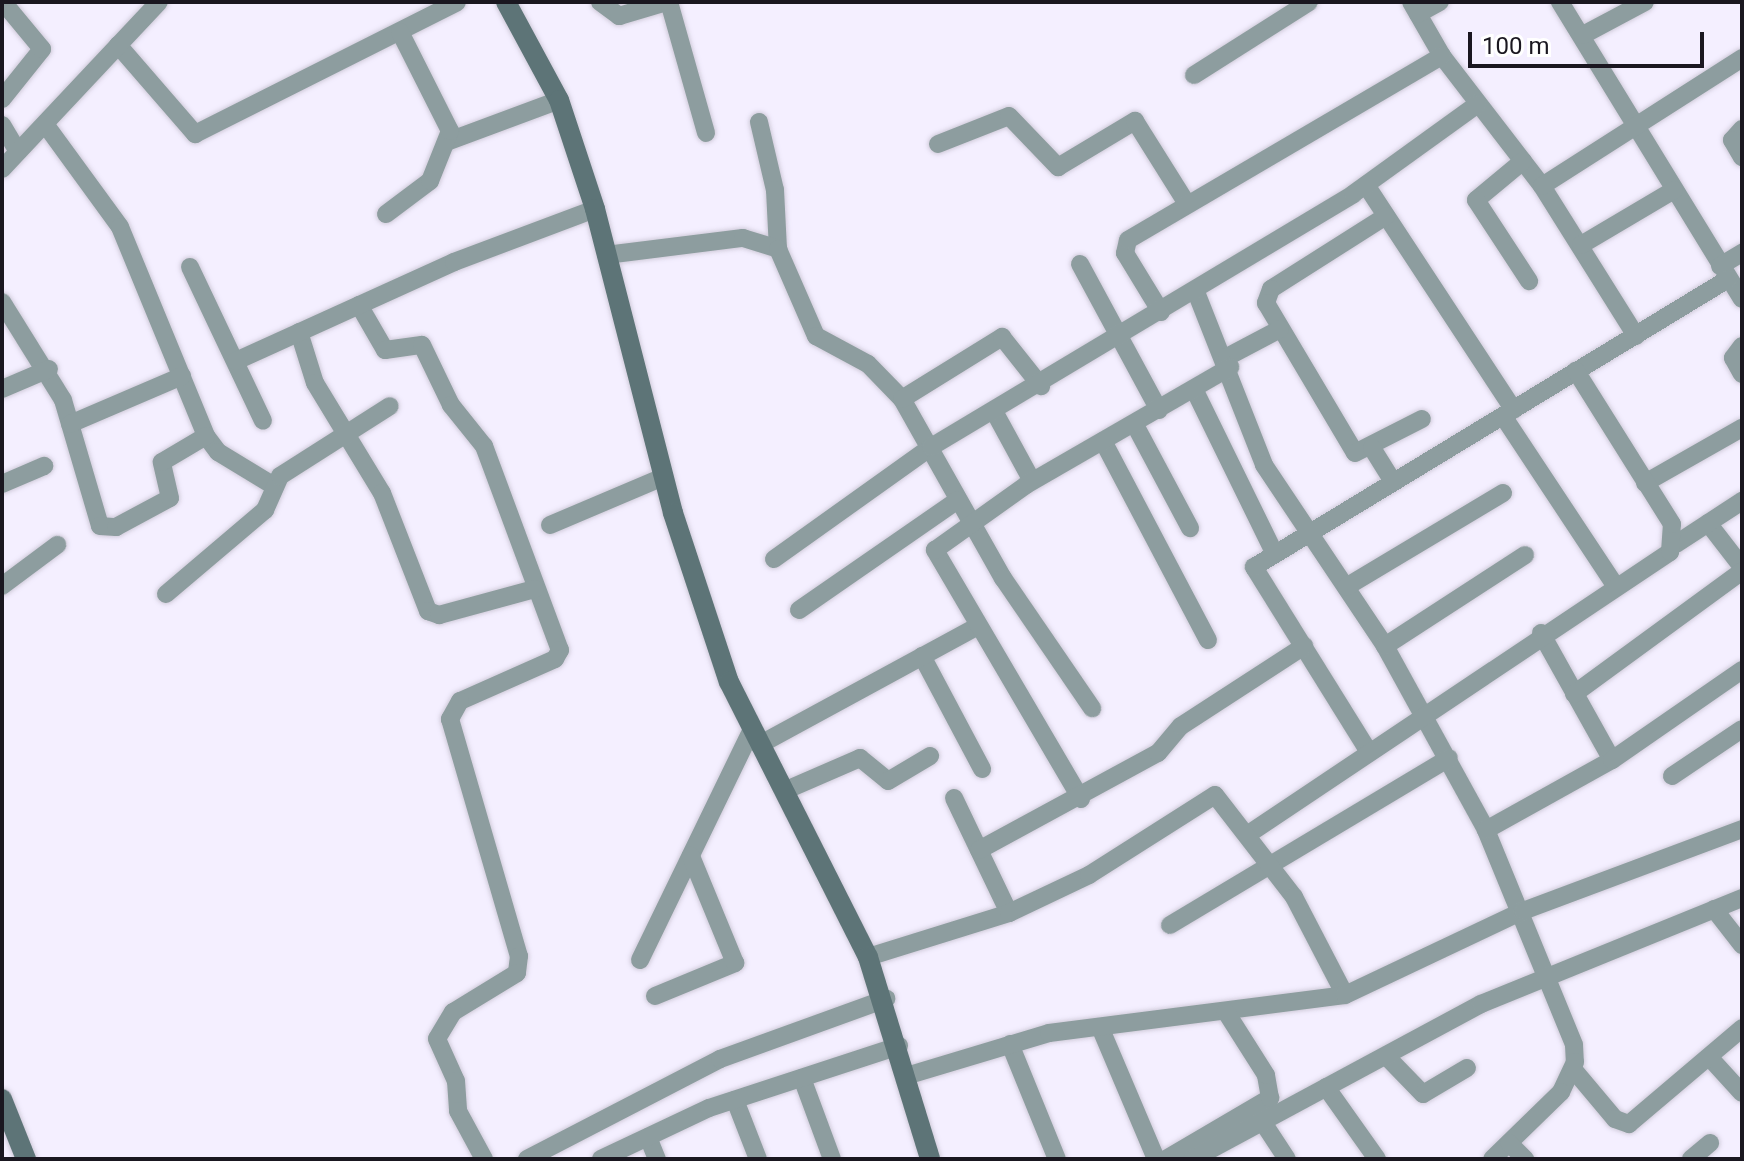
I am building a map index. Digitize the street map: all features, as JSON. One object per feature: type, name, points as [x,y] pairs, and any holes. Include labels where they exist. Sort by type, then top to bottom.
[{"type":"street","points":[[2,99],[42,49],[3,2]]},
{"type":"street","points":[[2,169],[159,2]]},
{"type":"street","points":[[118,45],[195,134],[457,2]]},
{"type":"street","points":[[506,2],[559,100],[595,209],[663,477],[699,597],[755,738],[868,957],[886,999],[930,1159]]},
{"type":"street","points":[[600,2],[619,16],[668,2],[706,133]]},
{"type":"street","points":[[1194,75],[1309,2]]},
{"type":"street","points":[[1440,2],[1414,8],[1442,56],[1542,186],[1636,336]]},
{"type":"street","points":[[1560,2],[1583,35],[1635,129],[1742,299]]},
{"type":"street","points":[[1583,35],[1645,2]]},
{"type":"street","points":[[386,214],[430,181],[449,141],[446,117],[400,32]]},
{"type":"street","points":[[1161,312],[1124,247],[1187,204],[1442,56]]},
{"type":"street","points":[[1542,186],[1742,58]]},
{"type":"street","points":[[449,141],[559,100]]},
{"type":"street","points":[[774,559],[931,447],[995,413],[1196,292],[1366,185],[1478,104]]},
{"type":"street","points":[[938,144],[1009,116],[1058,167],[1135,121],[1187,204]]},
{"type":"street","points":[[759,122],[775,190],[778,249],[816,336],[868,364],[902,399],[972,523],[1092,708]]},
{"type":"street","points":[[45,124],[113,216],[206,436],[227,459],[274,486]]},
{"type":"street","points":[[2,125],[18,152]]},
{"type":"street","points":[[1742,129],[1732,140],[1742,157]]},
{"type":"street","points":[[1523,161],[1476,200],[1529,281]]},
{"type":"street","points":[[1366,185],[1616,587]]},
{"type":"street","points":[[1581,245],[1674,190]]},
{"type":"street","points":[[236,361],[359,305],[595,209]]},
{"type":"street","points":[[1386,216],[1271,289],[1266,303],[1351,449],[1372,448],[1422,419]]},
{"type":"street","points":[[606,255],[743,238],[778,249]]},
{"type":"street","points":[[1369,752],[1253,570],[1636,336],[1724,272],[1742,253]]},
{"type":"street","points":[[1080,264],[1159,410]]},
{"type":"street","points":[[190,267],[263,421]]},
{"type":"street","points":[[1196,292],[1228,362],[1264,465],[1385,646],[1486,830],[1523,911],[1574,1045],[1573,1069],[1492,1159]]},
{"type":"street","points":[[2,302],[49,369],[70,424],[94,517],[108,529],[170,498],[162,462],[206,436]]},
{"type":"street","points":[[359,305],[385,350],[419,343],[425,349],[451,405],[484,446],[559,655],[460,701],[450,719],[519,956],[517,973],[453,1012],[437,1039],[456,1081],[458,1111],[484,1159]]},
{"type":"street","points":[[1081,799],[935,550],[1032,481],[1194,389],[1228,362],[1280,329]]},
{"type":"street","points":[[299,332],[315,383],[382,493],[428,611],[439,615],[535,589]]},
{"type":"street","points":[[902,399],[1002,337],[1041,386]]},
{"type":"street","points":[[1742,346],[1733,358],[1742,374]]},
{"type":"street","points":[[2,389],[49,369]]},
{"type":"street","points":[[1576,371],[1645,483],[1676,544]]},
{"type":"street","points":[[70,424],[182,376]]},
{"type":"street","points":[[1194,389],[1275,554]]},
{"type":"street","points":[[166,594],[265,510],[274,486],[345,434],[390,406]]},
{"type":"street","points":[[995,413],[1032,481]]},
{"type":"street","points":[[1135,425],[1190,528]]},
{"type":"street","points":[[1645,483],[1742,428]]},
{"type":"street","points":[[1103,441],[1208,640]]},
{"type":"street","points":[[1372,448],[1393,482]]},
{"type":"street","points":[[2,484],[44,466]]},
{"type":"street","points":[[550,525],[663,477]]},
{"type":"street","points":[[1346,587],[1503,493]]},
{"type":"street","points":[[799,610],[958,500]]},
{"type":"street","points":[[1247,835],[1369,752],[1425,720],[1541,633],[1616,587],[1742,501]]},
{"type":"street","points":[[1574,694],[1742,569],[1708,523]]},
{"type":"street","points":[[6,576],[57,545]]},
{"type":"street","points":[[1385,646],[1525,555]]},
{"type":"street","points":[[640,960],[691,856],[755,738],[978,626]]},
{"type":"street","points":[[1541,633],[1612,760]]},
{"type":"street","points":[[979,850],[1081,799],[1158,753],[1181,726],[1304,646]]},
{"type":"street","points":[[922,656],[982,769]]},
{"type":"street","points":[[1486,830],[1612,760],[1742,670]]},
{"type":"street","points":[[1672,776],[1742,729]]},
{"type":"street","points":[[784,791],[860,758],[888,781],[930,756]]},
{"type":"street","points":[[1170,925],[1449,758]]},
{"type":"street","points":[[868,957],[1009,913],[1125,853],[1207,794],[1221,800],[1271,863],[1345,995]]},
{"type":"street","points":[[954,798],[1009,913]]},
{"type":"street","points":[[906,1076],[1010,1044],[1100,1027],[1345,995],[1523,911],[1742,829]]},
{"type":"street","points":[[655,996],[735,963],[691,856]]},
{"type":"street","points":[[1193,1159],[1386,1056],[1543,963],[1742,898]]},
{"type":"street","points":[[1714,909],[1742,945]]},
{"type":"street","points":[[527,1159],[720,1059],[886,999]]},
{"type":"street","points":[[1166,1159],[1270,1098],[1272,1086],[1226,1012]]},
{"type":"street","points":[[1100,1027],[1156,1159]]},
{"type":"street","points":[[1573,1069],[1615,1119],[1629,1124],[1742,1028]]},
{"type":"street","points":[[1010,1044],[1057,1159]]},
{"type":"street","points":[[601,1159],[735,1100],[899,1046]]},
{"type":"street","points":[[1386,1056],[1423,1094],[1467,1068]]},
{"type":"street","points":[[1710,1058],[1742,1093]]},
{"type":"street","points":[[802,1078],[832,1159]]},
{"type":"street","points":[[1326,1087],[1377,1159]]},
{"type":"street","points":[[2,1099],[26,1159]]},
{"type":"street","points":[[735,1100],[758,1159]]},
{"type":"street","points":[[1262,1121],[1287,1159]]},
{"type":"street","points":[[648,1137],[657,1159]]},
{"type":"street","points":[[1509,1143],[1525,1159]]},
{"type":"street","points":[[1691,1159],[1710,1143]]}]
